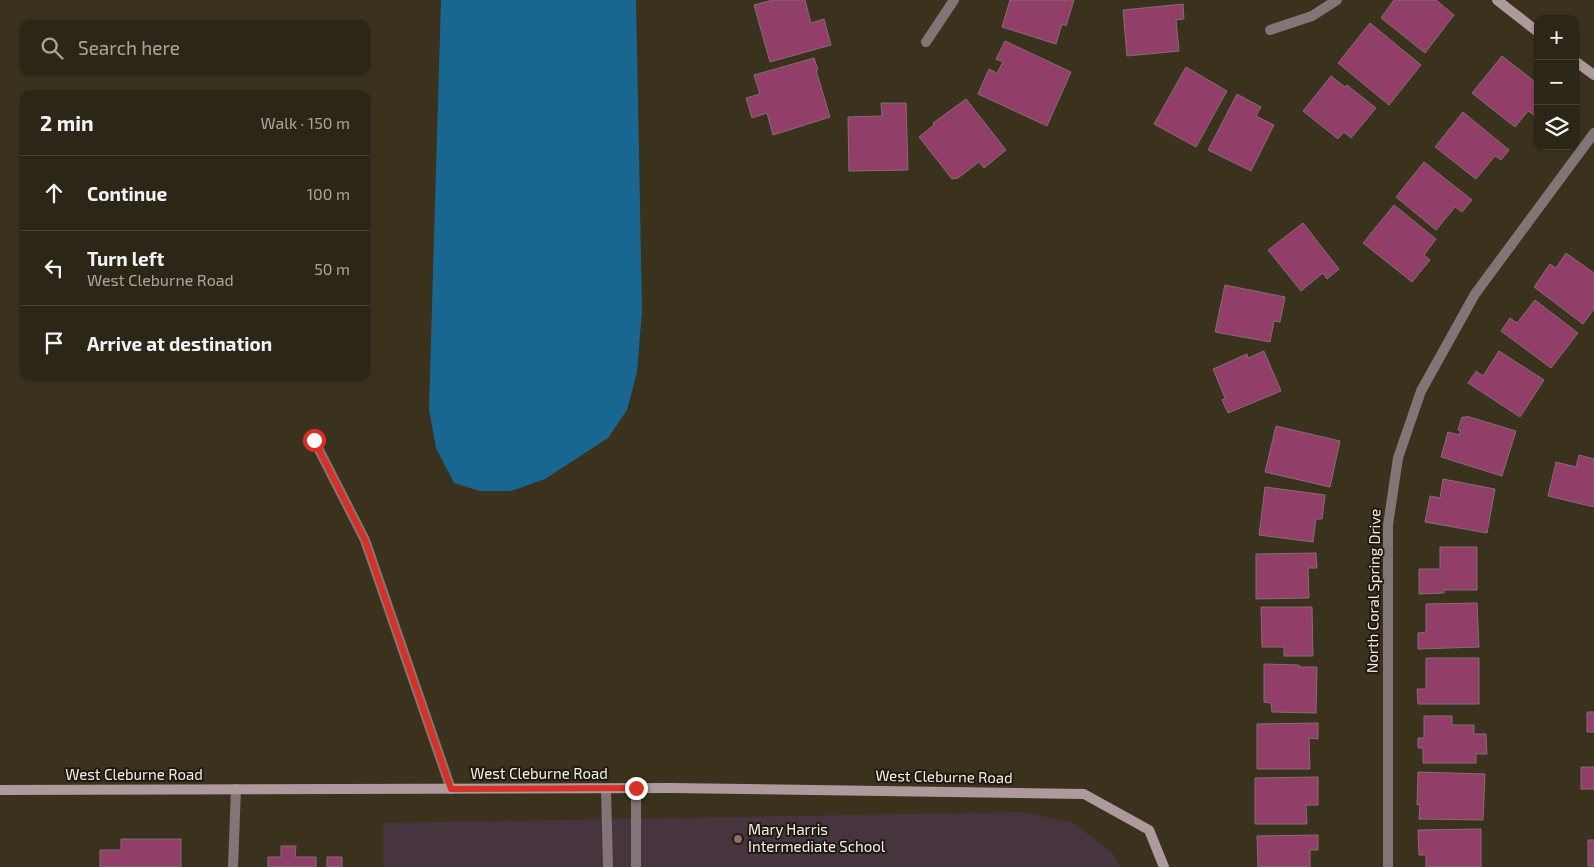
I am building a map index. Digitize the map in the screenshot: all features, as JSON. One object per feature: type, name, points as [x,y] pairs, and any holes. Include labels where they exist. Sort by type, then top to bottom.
[{"type":"street","points":[[926,42],[954,0]]},
{"type":"street","points":[[1270,30],[1312,16],[1337,0]]},
{"type":"street","points":[[1497,0],[1534,29]]},
{"type":"street","points":[[1579,64],[1594,75]]},
{"type":"street","name":"North Coral Spring Drive","points":[[1388,867],[1388,525],[1398,458],[1421,391],[1475,294],[1594,133]]},
{"type":"street","points":[[314,440],[365,540],[451,789]]},
{"type":"street","points":[[606,788],[608,867]]},
{"type":"street","points":[[636,788],[636,867]]},
{"type":"street","name":"West Cleburne Road","points":[[0,790],[636,788],[1084,794],[1149,830],[1164,867]]},
{"type":"street","points":[[233,867],[236,789]]},
{"type":"shaded area","name":"Mary Harris Intermediate School","points":[[1022,812],[1074,823],[1113,854],[1121,867],[383,867],[383,823]]},
{"type":"water","points":[[441,0],[636,0],[642,311],[637,372],[627,410],[608,438],[545,479],[511,491],[480,491],[454,483],[436,448],[429,409]]},
{"type":"building","points":[[773,0],[805,0],[811,23],[824,19],[831,45],[770,62],[754,5]]},
{"type":"building","points":[[1010,0],[1074,0],[1066,26],[1062,24],[1056,44],[1002,27]]},
{"type":"building","points":[[1394,0],[1436,0],[1454,15],[1425,53],[1381,18]]},
{"type":"building","points":[[1183,4],[1184,19],[1176,20],[1179,51],[1127,56],[1123,10]]},
{"type":"building","points":[[1370,23],[1421,65],[1389,105],[1338,63]]},
{"type":"building","points":[[1005,41],[1071,72],[1047,126],[978,94],[989,69],[997,73],[1003,62],[996,59]]},
{"type":"building","points":[[1502,56],[1534,81],[1534,115],[1528,111],[1515,127],[1472,93]]},
{"type":"building","points":[[814,58],[830,117],[773,135],[767,113],[752,118],[746,98],[760,94],[754,75]]},
{"type":"building","points":[[1186,67],[1227,91],[1196,147],[1154,124]]},
{"type":"building","points":[[1331,76],[1345,87],[1347,85],[1376,108],[1351,138],[1344,132],[1338,139],[1303,111]]},
{"type":"building","points":[[1237,94],[1261,107],[1256,116],[1274,125],[1251,171],[1208,150]]},
{"type":"building","points":[[966,99],[1006,150],[984,168],[979,162],[958,178],[952,179],[919,137],[934,125],[933,123]]},
{"type":"building","points":[[881,103],[906,103],[908,170],[849,171],[848,117],[882,116]]},
{"type":"building","points":[[1463,112],[1509,150],[1501,160],[1495,156],[1476,179],[1435,147]]},
{"type":"building","points":[[1424,162],[1472,200],[1462,212],[1455,207],[1436,230],[1396,197]]},
{"type":"building","points":[[1394,205],[1436,239],[1424,255],[1430,260],[1412,282],[1363,243]]},
{"type":"building","points":[[1303,223],[1339,269],[1327,279],[1323,273],[1301,291],[1268,250]]},
{"type":"building","points":[[1566,253],[1594,273],[1594,309],[1583,324],[1534,287],[1550,264],[1556,268]]},
{"type":"building","points":[[1225,285],[1285,297],[1280,322],[1274,321],[1270,342],[1215,332]]},
{"type":"building","points":[[1535,300],[1578,333],[1551,368],[1501,331],[1510,318],[1517,323]]},
{"type":"building","points":[[1264,351],[1281,391],[1228,413],[1222,400],[1225,398],[1213,369],[1247,354],[1248,358]]},
{"type":"building","points":[[1499,351],[1544,380],[1520,417],[1468,383],[1476,371],[1483,376]]},
{"type":"building","points":[[1466,416],[1516,431],[1502,476],[1441,457],[1448,432],[1459,435],[1461,431],[1458,430],[1462,417],[1465,418]]},
{"type":"building","points":[[1276,426],[1340,441],[1330,487],[1265,472]]},
{"type":"building","points":[[1579,455],[1594,459],[1594,507],[1548,496],[1556,462],[1576,467]]},
{"type":"building","points":[[1443,479],[1495,489],[1487,533],[1425,522],[1430,496],[1440,498]]},
{"type":"building","points":[[1265,487],[1325,495],[1322,519],[1316,519],[1313,542],[1259,535]]},
{"type":"building","points":[[1440,547],[1477,547],[1477,590],[1444,590],[1444,593],[1419,594],[1419,569],[1440,569]]},
{"type":"building","points":[[1316,553],[1317,568],[1308,568],[1309,598],[1256,599],[1256,554]]},
{"type":"building","points":[[1477,603],[1479,647],[1418,649],[1418,633],[1426,632],[1426,604]]},
{"type":"building","points":[[1261,607],[1312,607],[1313,656],[1284,656],[1284,647],[1262,647]]},
{"type":"building","points":[[1426,658],[1479,658],[1479,704],[1418,704],[1417,689],[1426,689]]},
{"type":"building","points":[[1264,664],[1317,667],[1316,713],[1272,712],[1271,703],[1264,702]]},
{"type":"building","points":[[1587,712],[1594,712],[1594,732],[1587,732]]},
{"type":"building","points":[[1424,716],[1452,716],[1452,725],[1474,725],[1474,734],[1486,734],[1487,754],[1476,754],[1476,763],[1423,763],[1423,748],[1418,748],[1418,738],[1424,738]]},
{"type":"building","points":[[1318,723],[1318,739],[1309,738],[1310,769],[1257,769],[1257,724]]},
{"type":"building","points":[[1581,767],[1594,767],[1594,789],[1581,789]]},
{"type":"building","points":[[1418,772],[1485,774],[1483,820],[1419,819],[1420,805],[1417,805]]},
{"type":"building","points":[[1318,777],[1318,805],[1306,805],[1307,824],[1255,824],[1255,778]]},
{"type":"building","points":[[1481,829],[1481,867],[1426,867],[1426,855],[1419,855],[1418,830]]},
{"type":"building","points":[[1318,835],[1318,850],[1310,850],[1310,867],[1258,867],[1257,836]]},
{"type":"building","points":[[121,839],[181,839],[181,867],[100,867],[100,850],[121,850]]},
{"type":"building","points":[[1588,840],[1594,840],[1594,866],[1588,866]]},
{"type":"building","points":[[281,846],[296,846],[295,857],[316,857],[316,867],[268,867],[268,857],[281,857]]},
{"type":"building","points":[[327,857],[342,857],[342,867],[327,867]]},
{"type":"place","name":"Mary Harris Intermediate School","points":[[738,839]]},
{"type":"route","points":[[314,440],[365,540],[451,789],[636,788]]}]
